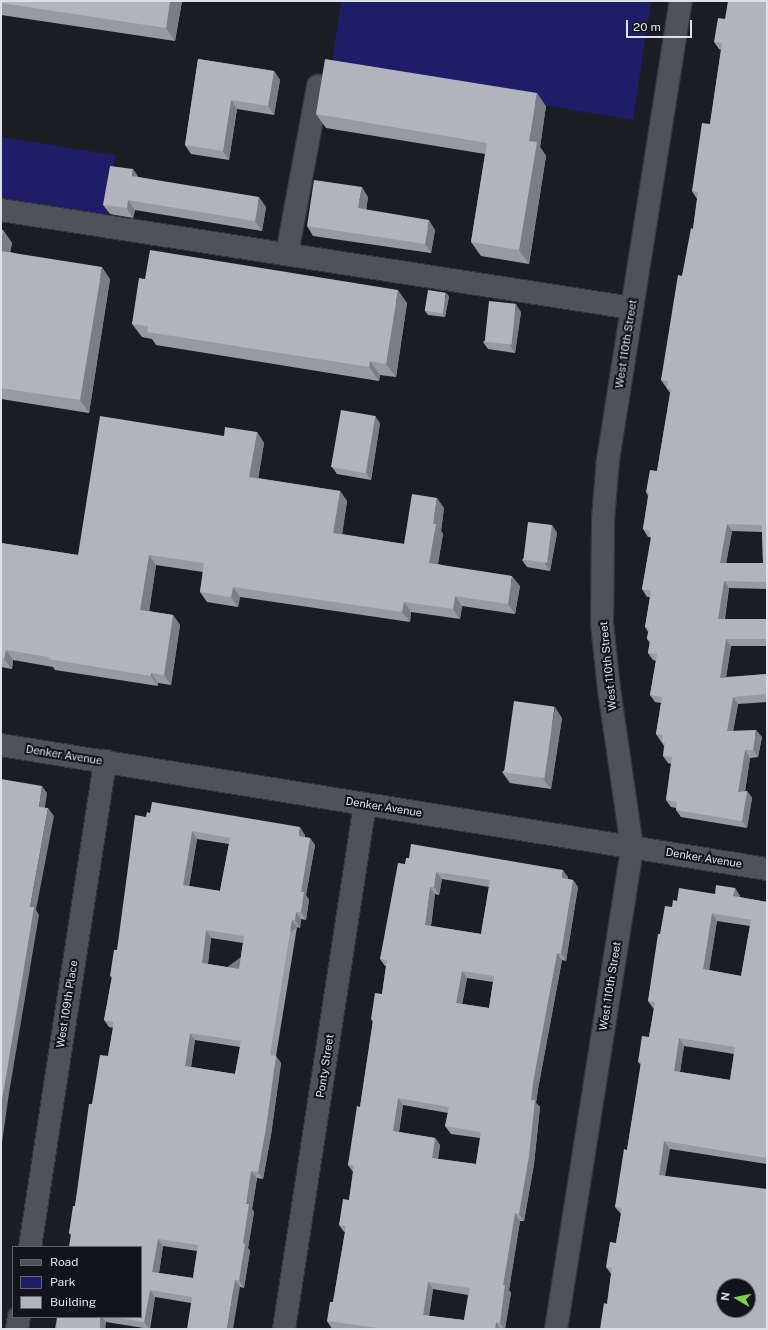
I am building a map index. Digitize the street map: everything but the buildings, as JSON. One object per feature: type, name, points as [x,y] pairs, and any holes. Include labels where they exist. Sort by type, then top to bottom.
[{"type":"street","name":"West 110th Street","points":[[556,1329],[632,847],[608,682],[602,623],[602,519],[608,460],[681,1]]},
{"type":"street","points":[[287,254],[318,86]]},
{"type":"street","points":[[1,210],[632,308]]},
{"type":"street","name":"Denker Avenue","points":[[1,745],[767,869]]},
{"type":"street","name":"West 109th Place","points":[[30,1246],[105,762]]},
{"type":"street","name":"Ponty Street","points":[[284,1329],[365,804]]},
{"type":"street","points":[[17,1329],[19,1318]]},
{"type":"green space","points":[[341,1],[651,1],[633,120],[331,70]]},
{"type":"green space","points":[[1,137],[116,155],[106,216],[1,200]]}]
